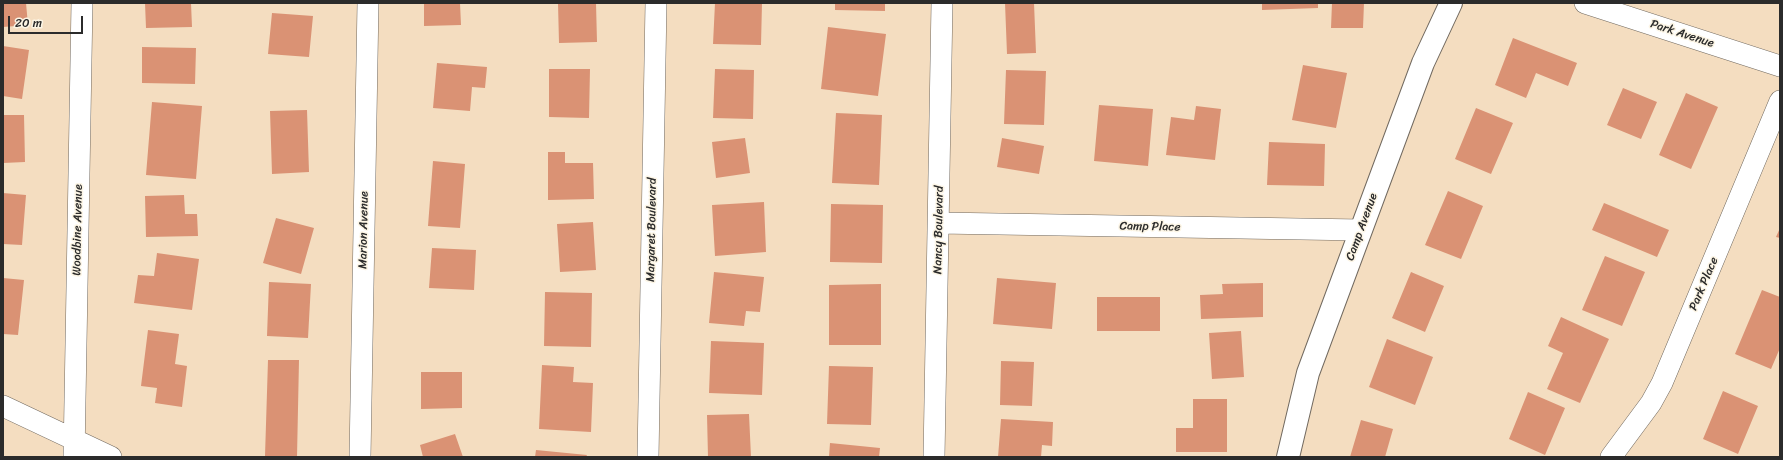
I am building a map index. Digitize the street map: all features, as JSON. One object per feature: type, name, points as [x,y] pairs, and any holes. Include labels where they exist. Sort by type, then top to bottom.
[{"type":"street","name":"Woodbine Avenue","points":[[74,448],[82,3]]},
{"type":"street","name":"Marion Avenue","points":[[360,457],[368,3]]},
{"type":"street","name":"Margaret Boulevard","points":[[648,457],[656,3]]},
{"type":"street","name":"Nancy Boulevard","points":[[934,457],[942,3]]},
{"type":"street","name":"Camp Avenue","points":[[1288,457],[1308,373],[1423,63],[1451,3]]},
{"type":"street","name":"Park Avenue","points":[[1584,3],[1780,66]]},
{"type":"street","name":"Park Place","points":[[1611,457],[1651,403],[1662,383],[1780,101]]},
{"type":"street","name":"Camp Place","points":[[939,223],[1360,230]]},
{"type":"street","points":[[3,406],[74,448],[111,457]]},
{"type":"building","points":[[3,3],[26,3],[28,25],[3,27]]},
{"type":"building","points":[[145,3],[191,3],[192,27],[146,28]]},
{"type":"building","points":[[424,3],[460,3],[461,25],[424,26]]},
{"type":"building","points":[[558,3],[596,3],[597,42],[559,43]]},
{"type":"building","points":[[715,3],[762,3],[761,45],[713,44]]},
{"type":"building","points":[[835,3],[885,3],[885,11],[835,10]]},
{"type":"building","points":[[1005,3],[1034,3],[1036,53],[1007,54]]},
{"type":"building","points":[[1262,3],[1318,3],[1318,8],[1262,10]]},
{"type":"building","points":[[1332,3],[1364,3],[1363,28],[1331,28]]},
{"type":"building","points":[[272,13],[313,16],[309,57],[268,54]]},
{"type":"building","points":[[828,27],[886,34],[878,96],[821,89]]},
{"type":"building","points":[[1513,38],[1577,63],[1568,86],[1536,73],[1526,98],[1495,85]]},
{"type":"building","points":[[3,46],[29,50],[22,99],[3,96]]},
{"type":"building","points":[[142,47],[196,48],[195,84],[142,83]]},
{"type":"building","points":[[437,63],[487,67],[485,88],[472,87],[470,111],[433,108]]},
{"type":"building","points":[[1303,65],[1347,73],[1336,128],[1292,120]]},
{"type":"building","points":[[549,69],[590,69],[589,118],[549,117]]},
{"type":"building","points":[[715,69],[754,70],[753,119],[713,118]]},
{"type":"building","points":[[1006,70],[1046,71],[1044,125],[1004,124]]},
{"type":"building","points":[[1623,88],[1657,102],[1641,139],[1607,125]]},
{"type":"building","points":[[1686,93],[1718,107],[1691,169],[1659,155]]},
{"type":"building","points":[[152,102],[202,106],[196,179],[146,175]]},
{"type":"building","points":[[1099,105],[1153,109],[1148,166],[1094,161]]},
{"type":"building","points":[[1196,106],[1221,109],[1215,160],[1166,155],[1171,117],[1194,120]]},
{"type":"building","points":[[1476,108],[1513,123],[1491,174],[1455,159]]},
{"type":"building","points":[[307,110],[309,172],[272,174],[270,111]]},
{"type":"building","points":[[836,113],[882,115],[879,185],[832,183]]},
{"type":"building","points":[[3,115],[24,115],[25,162],[3,163]]},
{"type":"building","points":[[745,138],[750,173],[716,178],[712,142]]},
{"type":"building","points":[[1002,138],[1044,146],[1039,174],[997,167]]},
{"type":"building","points":[[1269,142],[1325,144],[1324,186],[1267,185]]},
{"type":"building","points":[[548,152],[565,152],[565,163],[593,163],[594,199],[548,200]]},
{"type":"building","points":[[433,161],[465,164],[460,228],[428,226]]},
{"type":"building","points":[[1448,191],[1483,206],[1461,259],[1425,245]]},
{"type":"building","points":[[3,193],[26,195],[22,245],[3,244]]},
{"type":"building","points":[[184,195],[185,214],[197,214],[198,236],[146,237],[145,196]]},
{"type":"building","points":[[764,202],[766,252],[715,256],[712,205]]},
{"type":"building","points":[[1604,203],[1669,230],[1657,257],[1592,230]]},
{"type":"building","points":[[831,204],[883,205],[882,263],[830,262]]},
{"type":"building","points":[[276,218],[314,228],[301,274],[263,263]]},
{"type":"building","points":[[593,222],[596,270],[560,272],[557,224]]},
{"type":"building","points":[[1780,228],[1780,238],[1776,237]]},
{"type":"building","points":[[432,248],[476,250],[474,290],[429,288]]},
{"type":"building","points":[[157,253],[199,259],[192,310],[134,303],[138,275],[154,276]]},
{"type":"building","points":[[1605,256],[1645,272],[1622,326],[1582,310]]},
{"type":"building","points":[[714,272],[764,277],[760,312],[746,311],[744,326],[709,323]]},
{"type":"building","points":[[1411,272],[1444,286],[1425,332],[1392,318]]},
{"type":"building","points":[[3,278],[24,280],[18,335],[3,334]]},
{"type":"building","points":[[997,278],[1056,283],[1052,329],[993,324]]},
{"type":"building","points":[[269,282],[311,284],[308,338],[267,336]]},
{"type":"building","points":[[1263,283],[1263,317],[1201,319],[1200,295],[1223,294],[1222,284]]},
{"type":"building","points":[[881,284],[881,345],[829,345],[829,285]]},
{"type":"building","points":[[1762,290],[1780,297],[1780,348],[1771,369],[1735,354]]},
{"type":"building","points":[[545,292],[592,293],[591,347],[544,346]]},
{"type":"building","points":[[1097,297],[1160,297],[1160,331],[1097,331]]},
{"type":"building","points":[[1561,317],[1609,339],[1580,403],[1547,389],[1563,353],[1548,346]]},
{"type":"building","points":[[148,330],[179,334],[175,364],[187,366],[182,407],[155,403],[157,388],[141,386]]},
{"type":"building","points":[[1241,331],[1244,377],[1212,379],[1209,333]]},
{"type":"building","points":[[1387,339],[1433,357],[1415,405],[1369,387]]},
{"type":"building","points":[[711,341],[764,343],[762,395],[709,393]]},
{"type":"building","points":[[268,360],[299,360],[297,457],[265,456]]},
{"type":"building","points":[[1001,361],[1034,362],[1032,406],[1000,405]]},
{"type":"building","points":[[542,365],[574,367],[573,382],[593,383],[591,432],[539,429]]},
{"type":"building","points":[[829,366],[873,367],[871,425],[827,424]]},
{"type":"building","points":[[421,372],[462,372],[462,408],[421,409]]},
{"type":"building","points":[[1723,391],[1758,406],[1738,454],[1703,439]]},
{"type":"building","points":[[1528,392],[1565,408],[1545,455],[1509,439]]},
{"type":"building","points":[[1193,399],[1227,399],[1227,452],[1176,452],[1176,428],[1193,428]]},
{"type":"building","points":[[749,414],[751,457],[708,457],[707,415]]},
{"type":"building","points":[[1001,419],[1053,422],[1052,446],[1042,445],[1041,457],[998,457]]},
{"type":"building","points":[[1361,420],[1393,429],[1385,457],[1350,457]]},
{"type":"building","points":[[455,434],[463,457],[423,457],[420,445]]},
{"type":"building","points":[[830,443],[880,448],[879,457],[829,457]]},
{"type":"building","points":[[536,450],[587,455],[586,457],[535,457]]}]
